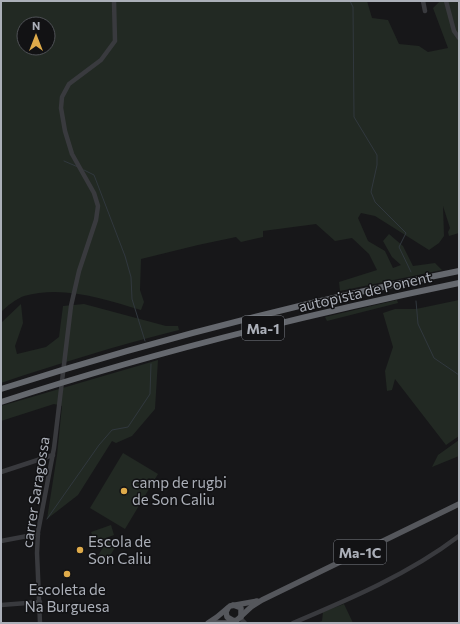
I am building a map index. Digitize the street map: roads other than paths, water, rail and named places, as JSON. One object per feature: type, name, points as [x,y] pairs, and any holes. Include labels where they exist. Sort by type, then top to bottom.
[{"type":"highway","name":"autopista de Ponent","points":[[66,366],[289,309],[459,271]]},
{"type":"highway","name":"autopista de Ponent","points":[[1,402],[68,380],[265,327],[369,302],[459,283]]},
{"type":"highway","name":"Ma-1","points":[[1,389],[56,371],[66,366]]},
{"type":"main road","name":"Ma-1C","points":[[212,623],[227,623],[241,618],[251,607],[262,600],[459,504]]},
{"type":"main road","name":"Ma-1C","points":[[231,606],[262,600]]},
{"type":"main road","points":[[208,623],[231,606],[236,605],[241,608],[241,618]]},
{"type":"main road","points":[[231,606],[226,612],[227,617],[234,621]]},
{"type":"street","name":"carrer Saragossa","points":[[40,623],[37,553],[38,534],[53,455],[66,366],[72,302],[79,272],[96,220],[98,206],[94,193],[72,154],[65,131],[61,108],[62,97],[69,84],[101,60],[115,41],[114,1]]},
{"type":"street","points":[[423,1],[425,11]]},
{"type":"street","points":[[446,1],[454,31],[459,38]]},
{"type":"street","points":[[1,471],[53,455]]},
{"type":"street","points":[[1,541],[38,534]]},
{"type":"street","points":[[293,623],[406,571],[459,536]]},
{"type":"street","points":[[1,606],[40,602]]},
{"type":"street","points":[[241,618],[245,623]]},
{"type":"waterway","points":[[350,1],[353,7],[354,117],[377,155],[377,165],[371,192],[375,202],[406,233],[399,247],[411,272]]},
{"type":"waterway","points":[[64,161],[78,167]]},
{"type":"waterway","points":[[84,170],[94,175],[125,256],[131,277],[132,299],[145,341]]},
{"type":"waterway","points":[[416,301],[418,324],[434,358],[459,375]]},
{"type":"waterway","points":[[47,519],[99,445],[112,430],[128,427],[150,394],[151,364]]},
{"type":"place","name":"camp de rugbi de Son Caliu","points":[[124,491]]},
{"type":"place","name":"Escola de Son Caliu","points":[[80,550]]},
{"type":"place","name":"Escoleta de Na Burguesa","points":[[67,574]]}]
